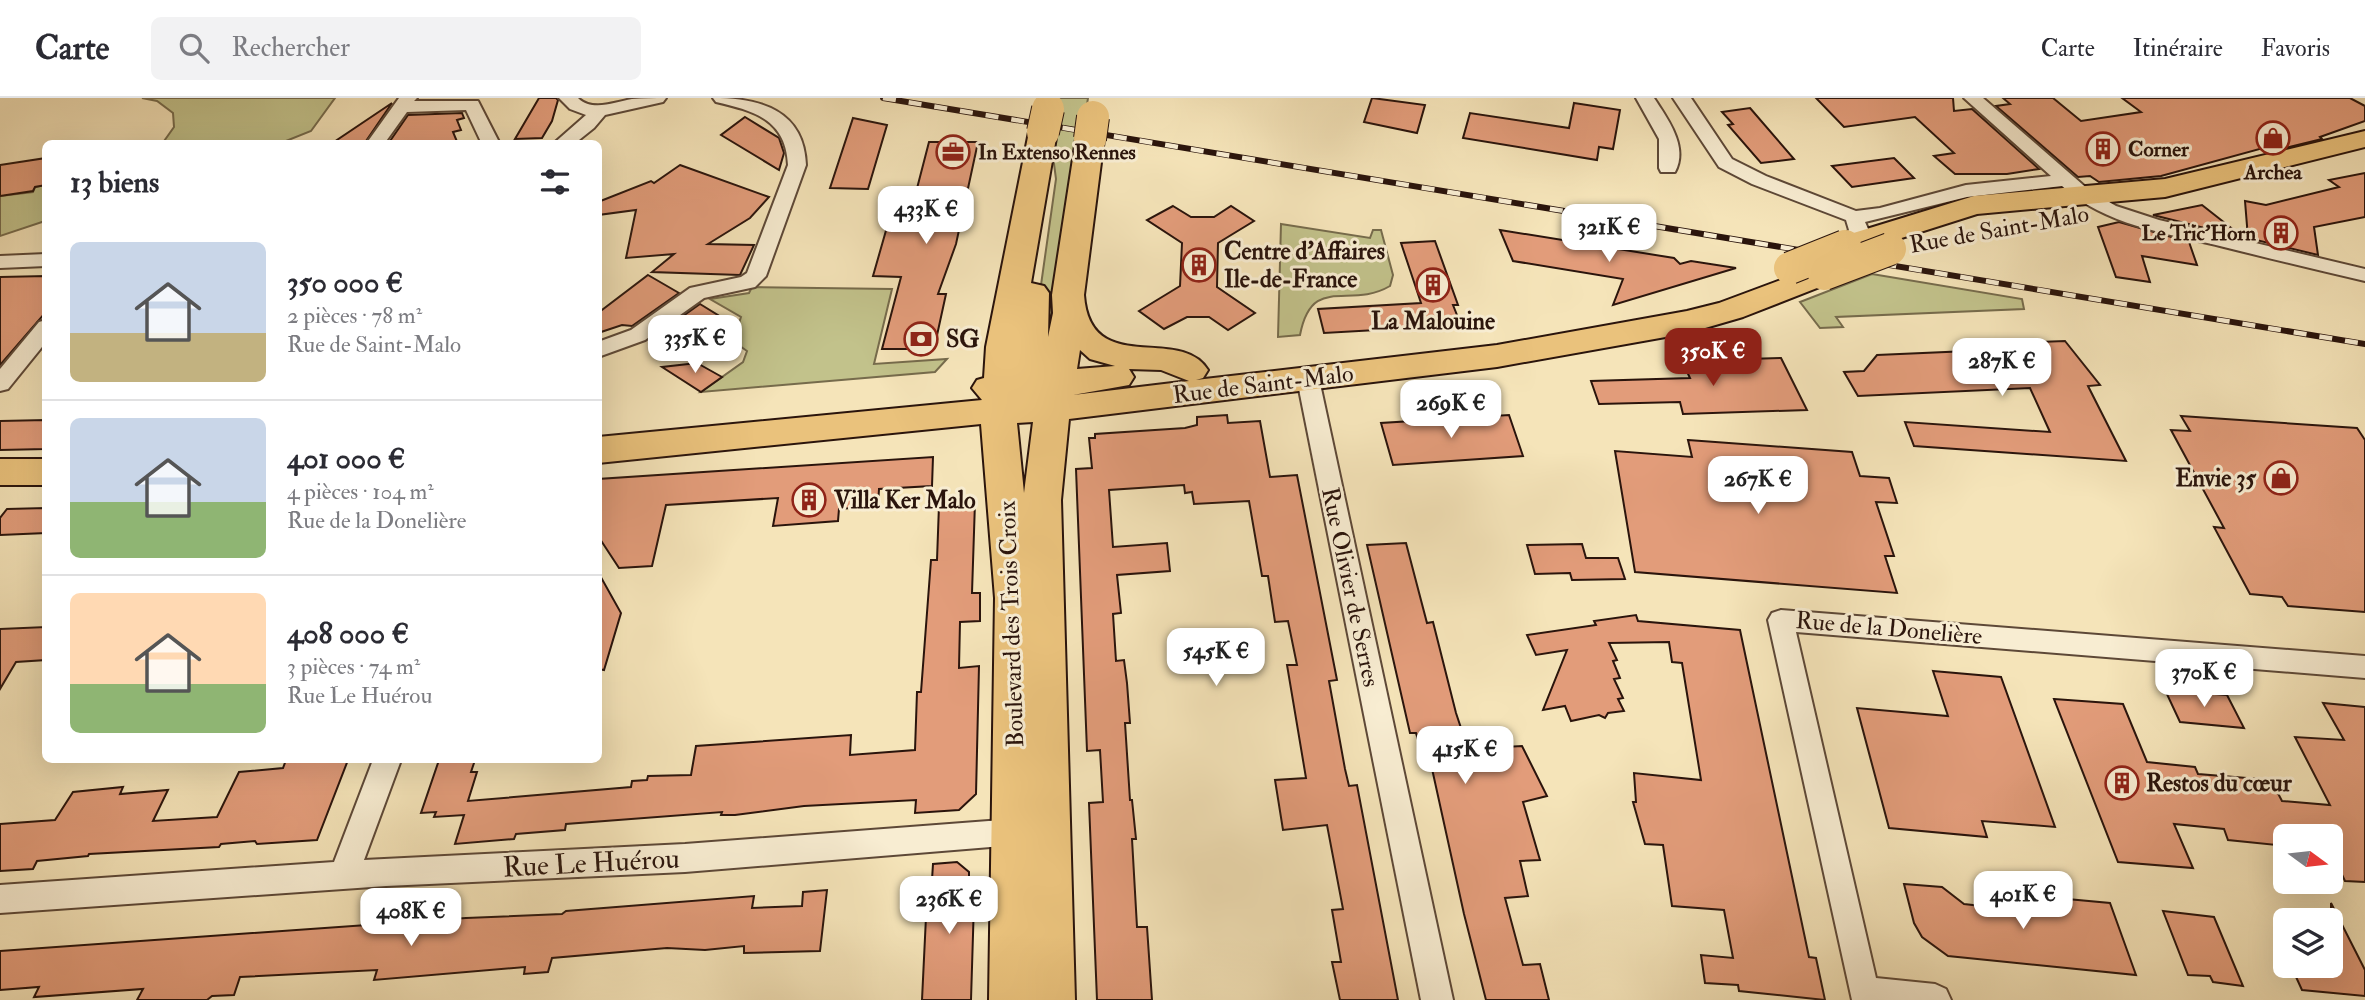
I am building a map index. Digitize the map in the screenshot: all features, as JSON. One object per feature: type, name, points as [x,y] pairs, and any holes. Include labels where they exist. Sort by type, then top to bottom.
[{"type":"main road","points":[[1028,397],[1003,346],[1047,113]]},
{"type":"main road","points":[[1028,397],[1069,313],[1068,295],[1093,118]]},
{"type":"main road","name":"Rue de Saint-Malo","points":[[602,428],[1308,379],[1497,356],[1699,301],[1790,268],[1850,231],[1975,205],[2165,188],[2365,139]]},
{"type":"main road","name":"Rue de Saint-Malo","points":[[602,450],[954,413],[1028,397],[1191,370],[1400,354],[1661,329],[1731,310],[1889,249],[1930,237],[2011,223],[2086,195],[2190,197],[2365,153]]},
{"type":"main road","name":"Rue de Saint-Malo","points":[[1069,313],[1079,332],[1102,351],[1133,359],[1165,359],[1191,370]]},
{"type":"main road","name":"Boulevard des Trois Croix","points":[[1028,397],[1043,558],[1050,1000]]},
{"type":"main road","name":"Boulevard des Trois Croix","points":[[1014,1000],[1015,598],[1028,397]]},
{"type":"main road","points":[[0,472],[42,472]]},
{"type":"street","points":[[568,98],[576,107],[600,110],[657,98]]},
{"type":"street","points":[[602,348],[638,335],[697,293],[753,280],[797,165],[797,148],[789,131],[771,115],[747,104],[722,98]]},
{"type":"street","points":[[1645,98],[1667,133],[1672,150],[1668,168]]},
{"type":"street","points":[[1682,98],[1725,163],[1850,231]]},
{"type":"street","points":[[1973,98],[2086,195],[2154,224],[2365,275]]},
{"type":"street","points":[[378,140],[405,103],[472,106],[489,140]]},
{"type":"street","points":[[567,140],[588,124],[600,110]]},
{"type":"street","points":[[0,262],[42,260]]},
{"type":"street","points":[[0,384],[42,332]]},
{"type":"street","name":"Rue Olivier de Serres","points":[[1308,379],[1437,1000]]},
{"type":"street","name":"Rue de la Donelière","points":[[1935,1000],[1864,992],[1781,620],[2365,667]]},
{"type":"street","points":[[344,875],[386,763]]},
{"type":"street","name":"Rue Le Huérou","points":[[0,899],[344,875],[685,858],[1015,832]]},
{"type":"green space","points":[[142,98],[335,98],[311,131],[288,140],[165,140],[174,127],[173,113],[157,101]]},
{"type":"green space","points":[[1059,98],[1088,98],[1049,353],[1040,292],[1056,179],[1051,141]]},
{"type":"green space","points":[[42,186],[42,222],[0,236],[0,193],[1,196],[33,192],[35,187]]},
{"type":"green space","points":[[1281,224],[1370,238],[1373,230],[1381,230],[1393,275],[1390,286],[1360,295],[1323,299],[1313,305],[1300,335],[1278,337]]},
{"type":"green space","points":[[1872,274],[2022,299],[2024,309],[1836,317],[1843,327],[1820,328],[1800,302]]},
{"type":"green space","points":[[752,287],[892,289],[874,364],[947,359],[935,372],[701,392],[743,362],[747,351],[733,341],[741,317],[710,299],[749,293]]},
{"type":"building","points":[[539,98],[558,100],[552,121],[542,138],[515,139]]},
{"type":"building","points":[[1372,98],[1425,105],[1417,133],[1364,122]]},
{"type":"building","points":[[1816,98],[1953,98],[1954,111],[1972,109],[2039,169],[2007,174],[1955,174],[1934,156],[1954,153],[1915,117],[1844,127]]},
{"type":"building","points":[[2003,98],[2053,98],[2081,121],[2141,112],[2122,98],[2350,98],[2365,106],[2365,121],[2320,137],[2322,139],[2268,152],[2263,148],[2161,176],[2099,182],[2090,176],[2078,177],[1996,106],[2010,104]]},
{"type":"building","points":[[392,103],[367,140],[337,140]]},
{"type":"building","points":[[1574,103],[1620,110],[1613,149],[1599,147],[1597,160],[1463,138],[1470,113],[1569,128]]},
{"type":"building","points":[[1750,108],[1794,159],[1761,163],[1728,125],[1733,124],[1722,112]]},
{"type":"building","points":[[462,113],[464,118],[457,120],[461,130],[453,132],[456,140],[391,140],[408,115]]},
{"type":"building","points":[[745,117],[779,138],[784,153],[779,170],[721,135]]},
{"type":"building","points":[[853,118],[887,125],[868,189],[830,188]]},
{"type":"building","points":[[929,142],[978,142],[956,244],[938,294],[946,294],[934,349],[882,349],[901,277],[873,276],[887,227],[907,227]]},
{"type":"building","points":[[1894,158],[1914,178],[1852,187],[1832,166]]},
{"type":"building","points":[[42,159],[42,186],[35,187],[33,191],[0,196],[0,165]]},
{"type":"building","points":[[680,165],[769,197],[750,218],[708,244],[754,245],[740,275],[652,272],[674,254],[626,258],[636,210],[602,214],[602,200],[651,181],[654,183]]},
{"type":"building","name":"Le Tric'Horn","points":[[2365,173],[2365,217],[2314,227],[2318,255],[2248,238],[2245,201],[2266,205],[2339,187],[2329,180]]},
{"type":"building","points":[[2202,205],[2244,238],[2153,215]]},
{"type":"building","name":"Centre d'Affaires Ile-de-France","points":[[1173,206],[1191,217],[1214,217],[1231,206],[1254,221],[1218,243],[1217,287],[1255,313],[1228,330],[1209,317],[1187,317],[1164,329],[1139,311],[1180,286],[1182,243],[1147,220]]},
{"type":"building","points":[[2119,222],[2189,242],[2197,265],[2142,256],[2150,282],[2116,277],[2098,227]]},
{"type":"building","points":[[1500,230],[1674,258],[1680,264],[1691,261],[1736,268],[1613,305],[1623,279],[1513,261]]},
{"type":"building","name":"La Malouine","points":[[1435,241],[1458,305],[1453,305],[1459,320],[1428,322],[1429,327],[1324,333],[1318,309],[1421,303],[1401,243]]},
{"type":"building","points":[[648,275],[679,293],[632,326],[622,325],[602,332],[602,310]]},
{"type":"building","points":[[42,276],[42,317],[0,365],[0,277]]},
{"type":"building","points":[[700,304],[721,317],[714,321],[717,323],[711,329],[676,353],[652,338]]},
{"type":"building","points":[[2065,341],[2100,385],[2088,386],[2126,461],[1914,446],[1905,422],[2050,432],[2030,388],[1858,396],[1844,372],[1864,371],[1877,355],[2014,349],[2010,343]]},
{"type":"building","points":[[1781,358],[1807,410],[1683,414],[1680,402],[1599,404],[1591,381],[1690,378],[1682,361]]},
{"type":"building","points":[[697,363],[722,377],[701,392],[662,367]]},
{"type":"building","points":[[1227,415],[1228,423],[1260,421],[1270,477],[1297,475],[1337,680],[1329,681],[1345,769],[1349,786],[1357,785],[1398,1000],[1340,1000],[1332,962],[1341,962],[1332,910],[1343,909],[1327,825],[1283,830],[1275,780],[1306,778],[1287,665],[1297,665],[1288,621],[1275,622],[1268,576],[1262,576],[1249,501],[1194,504],[1192,492],[1185,493],[1184,485],[1109,490],[1113,547],[1167,543],[1170,571],[1117,575],[1121,613],[1113,614],[1116,661],[1124,660],[1127,683],[1130,723],[1125,723],[1130,800],[1136,839],[1132,839],[1137,927],[1147,927],[1152,1000],[1097,1000],[1089,803],[1103,802],[1100,750],[1087,751],[1076,469],[1092,468],[1089,438],[1095,438],[1095,434],[1185,428],[1197,425],[1197,417]]},
{"type":"building","points":[[1509,415],[1523,456],[1393,465],[1381,423]]},
{"type":"building","name":"Envie 35","points":[[2181,416],[2357,428],[2365,440],[2365,612],[2288,606],[2282,597],[2250,594],[2214,527],[2224,528],[2171,430],[2190,431]]},
{"type":"building","points":[[42,420],[42,449],[0,450],[0,421]]},
{"type":"building","points":[[1688,440],[1852,452],[1860,476],[1889,478],[1897,503],[1876,502],[1894,556],[1885,556],[1897,593],[1635,572],[1615,451],[1692,457]]},
{"type":"building","points":[[933,457],[932,486],[879,489],[878,506],[839,509],[838,521],[773,526],[778,498],[666,505],[652,566],[619,568],[602,542],[602,479]]},
{"type":"building","points":[[975,502],[972,593],[980,593],[980,621],[960,622],[959,668],[979,666],[976,794],[959,810],[915,813],[916,800],[804,806],[735,815],[721,815],[722,812],[566,824],[565,830],[516,834],[514,839],[455,844],[464,815],[434,817],[436,812],[421,813],[438,763],[474,763],[471,772],[477,772],[468,801],[631,787],[632,781],[647,780],[648,776],[691,775],[696,746],[851,735],[850,755],[915,750],[917,692],[921,692],[931,560],[937,560],[939,505]]},
{"type":"building","points":[[42,508],[42,533],[0,535],[0,518],[7,509]]},
{"type":"building","points":[[1406,543],[1427,623],[1433,622],[1468,749],[1522,746],[1547,796],[1523,802],[1540,860],[1520,861],[1528,896],[1505,898],[1523,965],[1540,964],[1549,1000],[1486,1000],[1427,746],[1420,747],[1416,733],[1410,733],[1367,545]]},
{"type":"building","points":[[1582,544],[1586,558],[1618,558],[1625,579],[1572,580],[1570,573],[1535,574],[1527,545]]},
{"type":"building","points":[[602,579],[621,613],[602,670]]},
{"type":"building","points":[[1636,615],[1638,621],[1740,630],[1809,957],[1816,958],[1825,1000],[1739,991],[1738,985],[1705,983],[1701,955],[1733,958],[1724,910],[1672,906],[1663,845],[1645,844],[1633,802],[1636,802],[1634,773],[1701,780],[1682,663],[1672,662],[1669,642],[1609,643],[1617,660],[1613,661],[1620,678],[1614,679],[1623,698],[1618,699],[1624,711],[1608,713],[1605,718],[1599,715],[1571,721],[1565,706],[1543,710],[1567,650],[1536,655],[1527,635],[1596,625],[1594,621]]},
{"type":"building","points":[[42,627],[42,660],[16,662],[0,689],[0,629]]},
{"type":"building","points":[[1933,671],[2001,677],[2055,827],[1982,821],[1987,837],[1889,828],[1857,708],[1948,716]]},
{"type":"building","points":[[2165,690],[2227,695],[2244,728],[2180,722]]},
{"type":"building","points":[[2054,699],[2123,704],[2147,762],[2195,767],[2198,774],[2271,780],[2282,801],[2330,805],[2295,737],[2344,740],[2323,703],[2365,707],[2365,882],[2345,881],[2343,877],[2343,824],[2273,824],[2273,845],[2228,840],[2224,829],[2174,824],[2193,868],[2118,862]]},
{"type":"building","points":[[285,763],[347,763],[317,840],[257,844],[255,841],[221,844],[219,847],[89,854],[37,861],[33,869],[0,871],[0,824],[55,820],[73,792],[123,787],[120,794],[168,790],[153,821],[217,817],[239,772],[283,768]]},
{"type":"building","points":[[957,862],[969,872],[969,903],[974,902],[971,1000],[922,1000],[927,896],[931,896],[933,864]]},
{"type":"building","points":[[1904,884],[1942,887],[1964,904],[2017,910],[2012,894],[2110,903],[2136,975],[1948,956],[1922,937],[1914,923]]},
{"type":"building","points":[[827,890],[820,951],[744,953],[744,946],[705,950],[667,948],[552,958],[548,972],[524,974],[525,967],[374,980],[377,970],[240,977],[234,995],[212,996],[207,1000],[137,1000],[143,989],[34,997],[39,987],[0,990],[0,951],[466,918],[562,914],[566,911],[754,896],[752,908],[802,906],[803,892]]},
{"type":"building","points":[[2163,911],[2214,917],[2243,986],[2213,982],[2210,976],[2188,975]]},
{"type":"building","points":[[2343,927],[2365,970],[2365,996],[2302,990],[2296,978],[2343,978]]},
{"type":"railway","points":[[883,98],[2365,344]]},
{"type":"place","name":"Archea","points":[[2273,138]]},
{"type":"place","name":"Corner","points":[[2103,149]]},
{"type":"place","name":"In Extenso Rennes","points":[[953,152]]},
{"type":"place","name":"Le Tric'Horn","points":[[2281,233]]},
{"type":"place","name":"Centre d'Affaires Ile-de-France","points":[[1199,265]]},
{"type":"place","name":"La Malouine","points":[[1433,285]]},
{"type":"place","name":"SG","points":[[921,339]]},
{"type":"place","name":"Envie 35","points":[[2281,478]]},
{"type":"place","name":"Villa Ker Malo","points":[[809,500]]},
{"type":"place","name":"Restos du cœur","points":[[2122,783]]}]
